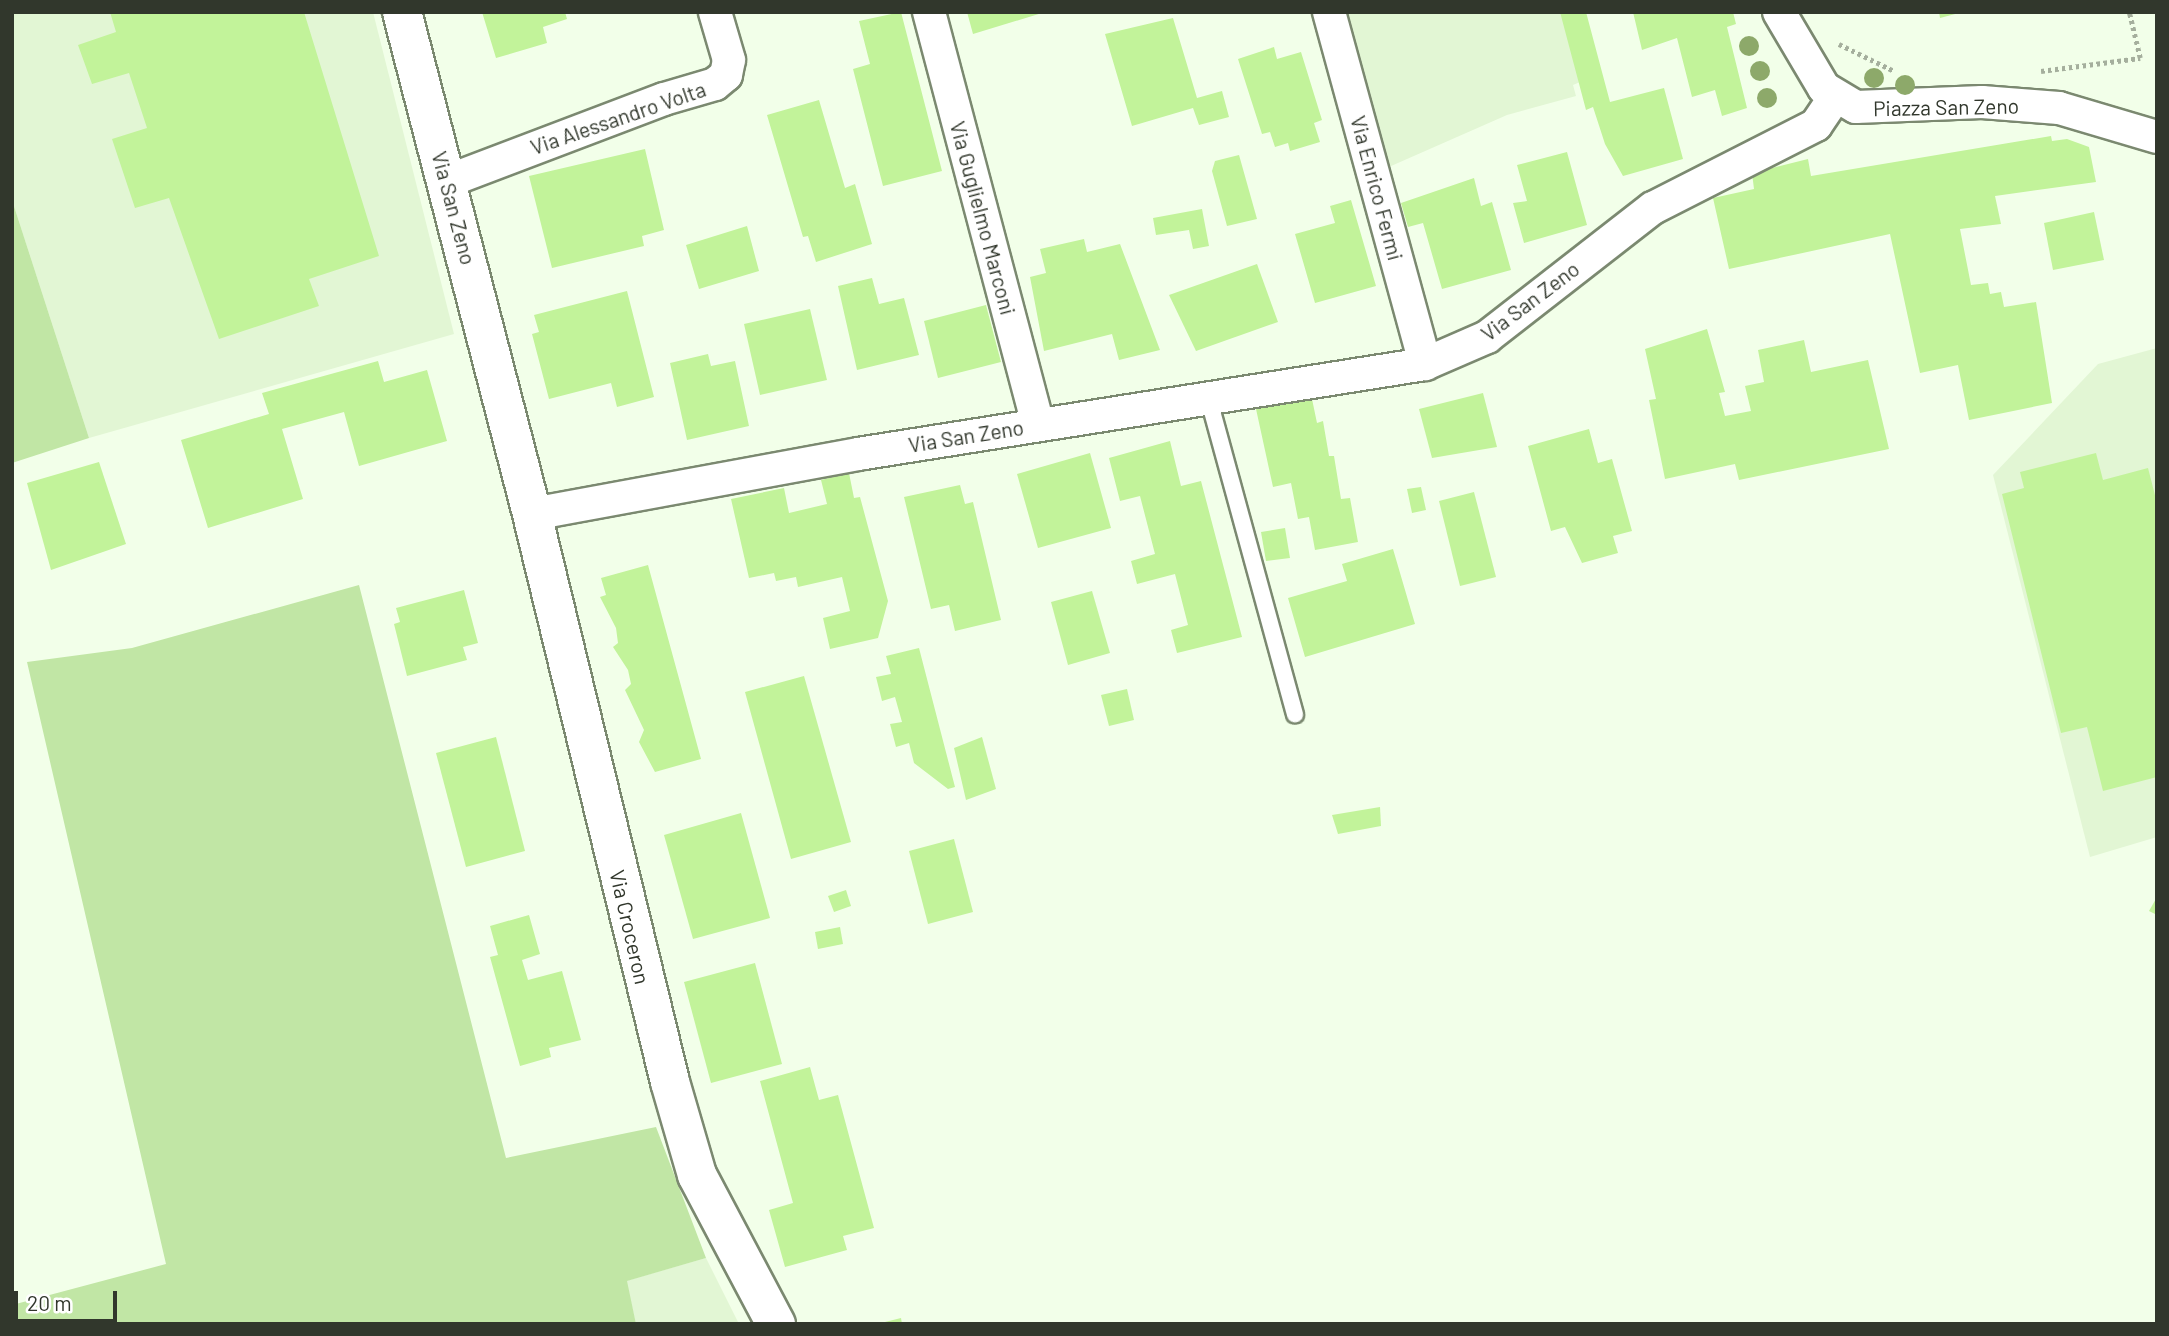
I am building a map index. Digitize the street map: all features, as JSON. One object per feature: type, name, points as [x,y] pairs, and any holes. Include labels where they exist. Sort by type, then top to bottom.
[{"type":"street","name":"Via San Zeno","points":[[402,12],[533,514],[1038,424],[1209,400],[1425,364],[1497,330],[1653,208],[1816,125],[1834,98]]},
{"type":"street","name":"Via Alessandro Volta","points":[[448,181],[664,99],[715,84],[726,75],[729,60],[715,12]]},
{"type":"street","name":"Via Guglielmo Marconi","points":[[929,12],[1038,424]]},
{"type":"street","name":"Via Enrico Fermi","points":[[1329,12],[1425,364]]},
{"type":"street","points":[[1779,12],[1816,77],[1834,98]]},
{"type":"street","name":"Piazza San Zeno","points":[[1834,98],[1868,110],[1982,102],[2059,108],[2157,137]]},
{"type":"street","name":"Via Croceron","points":[[533,514],[647,997],[697,1175],[776,1324]]},
{"type":"lane","points":[[1209,400],[1295,714]]},
{"type":"path","points":[[2036,72],[2140,58],[2129,12]]},
{"type":"path","points":[[1833,37],[1862,59],[1898,72]]},
{"type":"shaded area","points":[[12,12],[373,12],[454,334],[89,438],[12,200]]},
{"type":"shaded area","points":[[1338,12],[1576,12],[1594,76],[1573,85],[1576,96],[1507,115],[1382,170]]},
{"type":"shaded area","points":[[2157,348],[2157,837],[2090,857],[1993,475],[2098,364]]},
{"type":"shaded area","points":[[706,1258],[739,1324],[636,1324],[626,1281]]},
{"type":"green space","points":[[12,200],[89,438],[12,463]]},
{"type":"green space","points":[[359,585],[506,1158],[656,1127],[706,1258],[627,1281],[636,1324],[12,1324],[12,1305],[166,1264],[27,662],[132,648]]},
{"type":"building","points":[[110,12],[304,12],[379,256],[309,279],[319,306],[219,339],[169,198],[135,208],[112,139],[147,128],[129,73],[92,84],[78,45],[116,32]]},
{"type":"building","points":[[482,12],[565,12],[567,19],[543,27],[547,43],[496,58]]},
{"type":"building","points":[[901,12],[942,171],[883,186],[853,69],[870,64],[859,21]]},
{"type":"building","points":[[967,12],[1042,12],[1042,13],[973,34]]},
{"type":"building","points":[[1560,12],[1586,12],[1610,102],[1664,88],[1683,159],[1623,176],[1605,144],[1593,107],[1586,110]]},
{"type":"building","points":[[1633,12],[1733,12],[1736,24],[1727,27],[1747,108],[1722,116],[1715,90],[1692,97],[1677,38],[1642,50]]},
{"type":"building","points":[[1939,12],[1959,12],[1959,13],[1940,18]]},
{"type":"building","points":[[1173,18],[1197,98],[1222,91],[1229,117],[1199,125],[1193,108],[1132,126],[1105,34]]},
{"type":"building","points":[[1274,47],[1277,59],[1301,52],[1322,120],[1314,123],[1320,142],[1290,151],[1288,143],[1275,147],[1270,132],[1262,134],[1238,59]]},
{"type":"building","points":[[819,100],[845,188],[855,184],[872,244],[816,262],[808,236],[803,237],[767,115]]},
{"type":"building","points":[[2051,136],[2052,141],[2067,139],[2089,147],[2096,182],[1995,196],[2001,224],[1960,229],[1971,285],[1988,283],[1990,294],[2001,292],[2004,307],[2036,302],[2052,403],[1969,420],[1958,365],[1920,373],[1890,234],[1729,269],[1713,198],[1754,189],[1752,173],[1808,159],[1811,176]]},
{"type":"building","points":[[645,149],[664,230],[642,236],[644,246],[552,268],[529,176]]},
{"type":"building","points":[[1567,152],[1587,225],[1524,243],[1513,203],[1527,201],[1517,165]]},
{"type":"building","points":[[1239,155],[1257,219],[1227,226],[1212,171],[1215,161]]},
{"type":"building","points":[[1474,178],[1481,206],[1492,202],[1511,270],[1442,289],[1423,223],[1408,227],[1401,203]]},
{"type":"building","points":[[1351,200],[1376,286],[1315,303],[1295,234],[1335,223],[1330,206]]},
{"type":"building","points":[[1202,209],[1209,246],[1193,249],[1189,230],[1156,235],[1153,218]]},
{"type":"building","points":[[2094,212],[2104,260],[2053,270],[2044,223]]},
{"type":"building","points":[[747,226],[759,271],[699,289],[686,245]]},
{"type":"building","points":[[1084,239],[1087,252],[1120,244],[1160,350],[1119,360],[1112,334],[1044,351],[1030,277],[1046,273],[1040,249]]},
{"type":"building","points":[[1257,264],[1278,322],[1196,351],[1169,295]]},
{"type":"building","points":[[872,278],[879,304],[904,298],[919,355],[857,370],[838,286]]},
{"type":"building","points":[[627,291],[654,397],[617,407],[611,383],[549,399],[532,334],[539,332],[534,315]]},
{"type":"building","points":[[986,305],[1001,362],[938,378],[924,321]]},
{"type":"building","points":[[810,309],[827,380],[760,395],[744,324]]},
{"type":"building","points":[[1707,329],[1725,392],[1719,393],[1725,416],[1751,411],[1745,386],[1764,382],[1758,350],[1804,340],[1811,372],[1868,360],[1889,449],[1739,480],[1735,464],[1665,479],[1649,400],[1656,399],[1645,349]]},
{"type":"building","points":[[708,354],[711,366],[735,361],[749,426],[687,440],[670,363]]},
{"type":"building","points":[[378,361],[384,382],[427,370],[447,441],[359,466],[344,412],[282,429],[303,499],[208,528],[181,440],[269,414],[262,393]]},
{"type":"building","points":[[1483,393],[1497,447],[1432,458],[1419,409]]},
{"type":"building","points":[[1312,399],[1317,423],[1323,421],[1329,456],[1334,456],[1341,499],[1350,498],[1358,542],[1315,550],[1309,517],[1298,519],[1291,483],[1273,487],[1256,409]]},
{"type":"building","points":[[1589,429],[1598,463],[1612,459],[1632,531],[1613,536],[1618,553],[1582,563],[1565,527],[1551,531],[1528,446]]},
{"type":"building","points":[[1170,441],[1181,486],[1201,481],[1242,637],[1177,653],[1171,630],[1188,625],[1175,574],[1137,584],[1131,561],[1155,554],[1140,496],[1120,501],[1109,458]]},
{"type":"building","points":[[1090,453],[1111,528],[1038,548],[1017,474]]},
{"type":"building","points":[[2096,453],[2103,480],[2148,468],[2157,503],[2157,777],[2103,791],[2087,727],[2061,733],[2002,494],[2024,488],[2020,472]]},
{"type":"building","points":[[99,462],[126,544],[51,570],[27,483]]},
{"type":"building","points":[[849,473],[854,498],[860,497],[888,601],[878,638],[830,649],[823,618],[850,611],[842,577],[798,587],[796,577],[776,581],[774,573],[749,578],[731,499],[784,488],[789,513],[827,504],[821,480]]},
{"type":"building","points":[[960,485],[965,504],[973,502],[1001,620],[955,631],[949,605],[931,609],[904,497]]},
{"type":"building","points":[[1421,487],[1426,510],[1412,513],[1407,489]]},
{"type":"building","points":[[1474,492],[1496,577],[1460,586],[1439,501]]},
{"type":"building","points":[[1285,528],[1290,558],[1266,561],[1261,532]]},
{"type":"building","points":[[1393,549],[1415,624],[1305,657],[1288,598],[1347,581],[1342,564]]},
{"type":"building","points":[[648,565],[701,759],[655,772],[639,742],[644,730],[625,690],[631,684],[628,670],[613,647],[618,643],[616,628],[600,597],[606,595],[601,578]]},
{"type":"building","points":[[464,590],[478,643],[463,647],[467,660],[407,676],[394,624],[400,622],[396,608]]},
{"type":"building","points":[[1092,591],[1110,653],[1068,665],[1051,602]]},
{"type":"building","points":[[919,648],[955,787],[948,789],[914,763],[909,743],[896,747],[890,724],[902,722],[895,697],[882,701],[876,677],[891,674],[886,656]]},
{"type":"building","points":[[804,676],[851,842],[791,859],[745,692]]},
{"type":"building","points":[[1127,689],[1134,720],[1109,726],[1101,695]]},
{"type":"building","points":[[496,737],[525,851],[466,867],[436,753]]},
{"type":"building","points":[[982,737],[996,789],[966,800],[954,748]]},
{"type":"building","points":[[1380,807],[1381,826],[1338,834],[1332,815]]},
{"type":"building","points":[[741,813],[770,918],[693,939],[664,835]]},
{"type":"building","points":[[954,839],[973,912],[928,924],[909,851]]},
{"type":"building","points":[[846,890],[851,906],[834,912],[828,896]]},
{"type":"building","points":[[2157,897],[2157,915],[2149,911]]},
{"type":"building","points":[[529,915],[540,954],[522,960],[528,980],[562,971],[581,1040],[549,1048],[551,1057],[520,1066],[490,957],[498,955],[490,926]]},
{"type":"building","points":[[840,927],[843,944],[818,949],[815,932]]},
{"type":"building","points":[[755,963],[782,1064],[711,1083],[684,982]]},
{"type":"building","points":[[810,1067],[819,1100],[838,1095],[874,1228],[843,1236],[847,1250],[785,1267],[769,1210],[793,1203],[760,1081]]},
{"type":"building","points":[[901,1318],[902,1324],[881,1324],[881,1323]]}]
